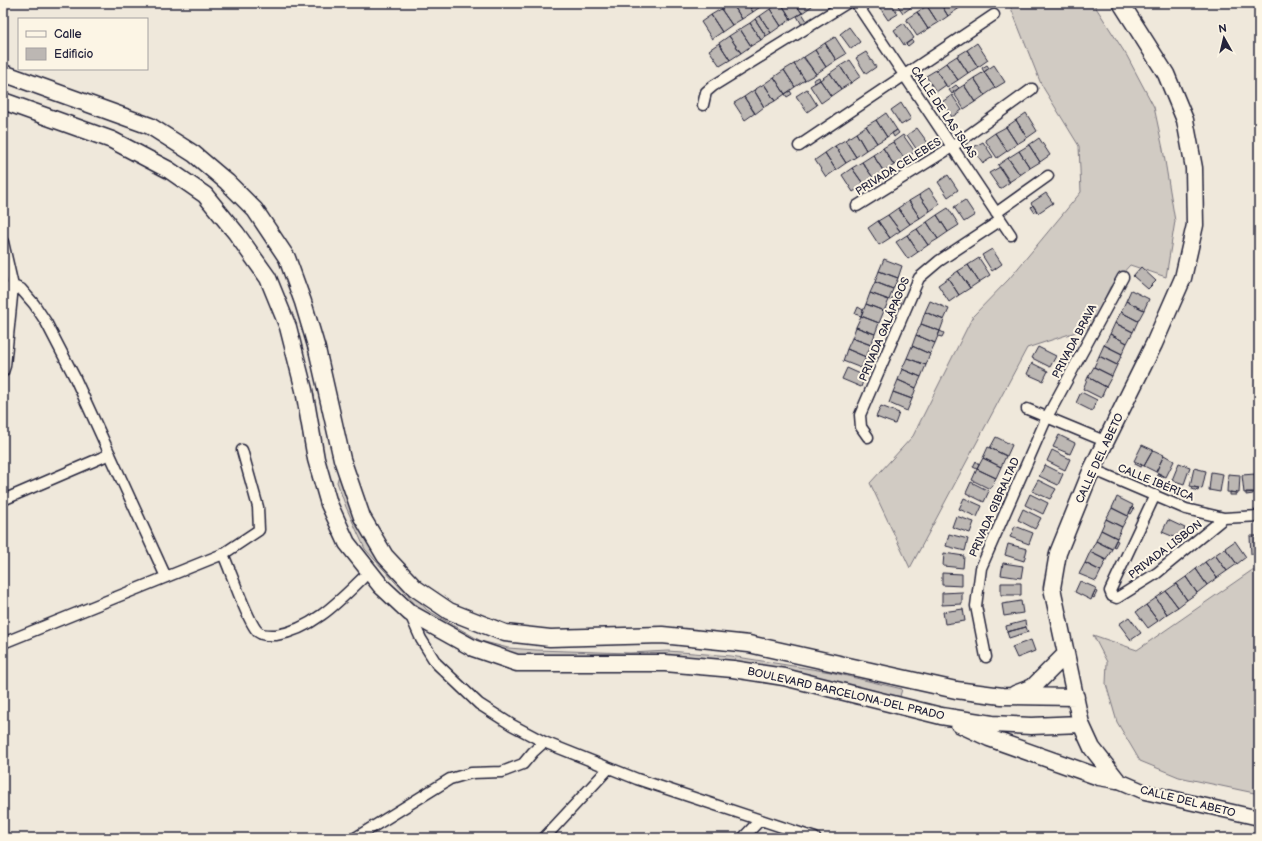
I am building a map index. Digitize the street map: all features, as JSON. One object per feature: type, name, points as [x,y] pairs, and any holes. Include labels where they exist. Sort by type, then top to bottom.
[{"type":"main road","name":"CALLE DEL ABETO","points":[[1121,3],[1166,74],[1185,120],[1194,168],[1195,225],[1183,278],[1107,442],[1092,469],[1058,553],[1052,588],[1081,724],[1092,748],[1116,780],[1145,792],[1259,818]]},
{"type":"main road","points":[[3,73],[150,126],[194,154],[227,182],[255,210],[287,258],[303,302],[317,349],[342,459],[362,517],[385,556],[415,588],[449,611],[504,633],[550,638],[662,635],[749,644],[898,679],[956,690],[1002,696],[1076,697]]},
{"type":"main road","name":"BOULEVARD BARCELONA-DEL PRADO","points":[[3,101],[112,140],[169,170],[204,195],[236,233],[268,278],[288,327],[304,390],[316,459],[329,504],[347,543],[381,586],[410,613],[472,648],[517,663],[665,663],[733,669],[784,677],[941,716],[992,724],[1023,726],[1081,724]]},
{"type":"main road","points":[[316,459],[342,459]]},
{"type":"main road","points":[[1002,696],[1022,693],[1033,688],[1066,654]]},
{"type":"main road","points":[[941,716],[989,738],[1099,777],[1116,780]]},
{"type":"street","points":[[703,105],[706,92],[713,86],[847,3]]},
{"type":"street","name":"CALLE DE LAS ISLAS","points":[[856,3],[1011,235]]},
{"type":"street","points":[[799,146],[904,74],[994,15]]},
{"type":"street","name":"PRIVADA CELEBES","points":[[857,206],[952,147],[1032,89]]},
{"type":"street","name":"PRIVADA GALÁPAGOS","points":[[868,438],[861,427],[860,415],[919,278],[939,261],[999,217],[1048,176]]},
{"type":"street","points":[[3,242],[14,286],[6,325],[5,366],[3,372]]},
{"type":"street","name":"PRIVADA BRAVA","points":[[1047,417],[1123,277]]},
{"type":"street","points":[[3,291],[14,286]]},
{"type":"street","points":[[14,286],[20,289],[34,304],[46,322],[75,378],[166,577]]},
{"type":"street","points":[[1027,408],[1107,442]]},
{"type":"street","name":"PRIVADA GIBRALTAD","points":[[986,657],[976,606],[981,568],[1047,417]]},
{"type":"street","points":[[3,643],[223,554],[259,530],[258,506],[242,450]]},
{"type":"street","points":[[3,500],[110,454]]},
{"type":"street","name":"CALLE IBÉRICA","points":[[1092,469],[1186,508],[1224,518],[1259,516]]},
{"type":"street","name":"PRIVADA LISBON","points":[[1155,495],[1110,591],[1112,596],[1117,598],[1157,572],[1224,518]]},
{"type":"street","points":[[223,554],[251,621],[259,632],[266,635],[286,634],[316,619],[370,571]]},
{"type":"street","points":[[410,613],[422,639],[436,663],[480,704],[512,725],[544,742],[609,768],[759,821],[815,838]]},
{"type":"street","points":[[355,838],[450,779],[471,773],[502,772],[523,764],[544,742]]},
{"type":"street","points":[[544,838],[609,768]]},
{"type":"street","points":[[743,838],[759,821]]},
{"type":"shaded area","points":[[1009,3],[1093,3],[1127,56],[1154,107],[1163,149],[1175,221],[1166,277],[1130,265],[1110,287],[1091,327],[1027,348],[910,568],[870,483],[913,436],[973,316],[1009,279],[1081,192],[1079,146],[1041,84]]},
{"type":"shaded area","points":[[339,475],[369,544],[427,610],[481,641],[508,648],[536,650],[630,653],[668,651],[731,656],[830,672],[902,689],[899,700],[763,667],[537,658],[508,654],[477,645],[425,615],[365,549],[346,507],[337,482]]},
{"type":"shaded area","points":[[1251,571],[1259,571],[1259,794],[1179,777],[1140,761],[1117,722],[1106,684],[1107,662],[1093,635],[1137,650]]},
{"type":"building","points":[[732,3],[742,19],[732,25],[721,9]]},
{"type":"building","points":[[732,3],[747,3],[753,12],[742,19]]},
{"type":"building","points":[[747,3],[762,3],[763,5],[753,12]]},
{"type":"building","points":[[781,3],[791,19],[781,26],[770,9]]},
{"type":"building","points":[[781,3],[795,3],[802,13],[791,19]]},
{"type":"building","points":[[795,3],[810,3],[812,6],[802,13]]},
{"type":"building","points":[[881,3],[891,3],[898,14],[888,20],[878,5]]},
{"type":"building","points":[[896,3],[911,3],[913,6],[903,13]]},
{"type":"building","points":[[931,3],[940,3],[948,16],[938,23],[927,6]]},
{"type":"building","points":[[940,3],[954,3],[958,9],[948,16]]},
{"type":"building","points":[[954,3],[967,3],[958,9]]},
{"type":"building","points":[[927,6],[938,23],[928,29],[917,12]]},
{"type":"building","points":[[721,9],[732,25],[722,32],[711,15]]},
{"type":"building","points":[[770,9],[781,26],[771,33],[760,16]]},
{"type":"building","points":[[917,12],[928,29],[917,36],[906,19]]},
{"type":"building","points":[[802,13],[807,21],[802,25],[797,16]]},
{"type":"building","points":[[711,15],[722,32],[712,39],[701,22]]},
{"type":"building","points":[[760,16],[771,33],[766,36],[755,19]]},
{"type":"building","points":[[755,19],[766,36],[761,40],[750,23]]},
{"type":"building","points":[[750,23],[761,40],[751,46],[740,29]]},
{"type":"building","points":[[904,23],[914,38],[904,45],[894,30]]},
{"type":"building","points":[[849,27],[860,42],[851,49],[840,34]]},
{"type":"building","points":[[740,29],[751,46],[741,53],[729,36]]},
{"type":"building","points":[[729,36],[741,53],[730,60],[719,43]]},
{"type":"building","points":[[835,37],[846,54],[836,60],[825,43]]},
{"type":"building","points":[[912,40],[913,42],[908,46],[906,44]]},
{"type":"building","points":[[719,43],[730,60],[720,66],[709,50]]},
{"type":"building","points":[[825,43],[836,60],[826,67],[815,50]]},
{"type":"building","points":[[977,43],[988,60],[978,67],[967,50]]},
{"type":"building","points":[[815,50],[826,67],[816,74],[804,57]]},
{"type":"building","points":[[967,50],[978,67],[968,73],[957,56]]},
{"type":"building","points":[[866,52],[876,67],[866,74],[856,58]]},
{"type":"building","points":[[957,56],[968,73],[958,80],[946,63]]},
{"type":"building","points":[[803,57],[816,74],[805,80],[794,64]]},
{"type":"building","points":[[850,60],[861,76],[851,83],[840,66]]},
{"type":"building","points":[[946,63],[958,80],[947,87],[936,70]]},
{"type":"building","points":[[794,64],[805,80],[795,87],[784,70]]},
{"type":"building","points":[[987,65],[989,68],[984,72],[982,68]]},
{"type":"building","points":[[994,65],[1005,82],[995,88],[984,72]]},
{"type":"building","points":[[840,66],[851,83],[841,89],[830,73]]},
{"type":"building","points":[[784,70],[795,87],[785,94],[774,77]]},
{"type":"building","points":[[936,70],[946,85],[936,92],[926,76]]},
{"type":"building","points":[[984,72],[995,88],[985,95],[974,78]]},
{"type":"building","points":[[830,73],[841,89],[831,96],[820,80]]},
{"type":"building","points":[[774,77],[785,94],[775,101],[764,84]]},
{"type":"building","points":[[819,77],[820,80],[815,83],[813,80]]},
{"type":"building","points":[[974,78],[985,95],[975,102],[964,85]]},
{"type":"building","points":[[820,80],[831,96],[821,103],[810,86]]},
{"type":"building","points":[[764,84],[775,101],[764,107],[754,90]]},
{"type":"building","points":[[956,85],[959,88],[952,94],[949,90]]},
{"type":"building","points":[[964,85],[975,102],[964,109],[953,92]]},
{"type":"building","points":[[807,89],[817,105],[807,112],[796,96]]},
{"type":"building","points":[[754,90],[764,107],[755,114],[744,97]]},
{"type":"building","points":[[790,91],[792,94],[787,97],[785,94]]},
{"type":"building","points":[[952,95],[962,110],[952,117],[942,102]]},
{"type":"building","points":[[744,97],[755,113],[745,120],[734,103]]},
{"type":"building","points":[[901,103],[911,119],[901,125],[891,110]]},
{"type":"building","points":[[886,113],[897,130],[887,137],[876,120]]},
{"type":"building","points":[[1026,113],[1037,131],[1027,138],[1016,120]]},
{"type":"building","points":[[876,120],[887,137],[877,143],[866,126]]},
{"type":"building","points":[[1016,120],[1027,138],[1017,144],[1006,127]]},
{"type":"building","points":[[866,126],[877,143],[866,150],[856,133]]},
{"type":"building","points":[[1006,127],[1017,144],[1007,151],[995,133]]},
{"type":"building","points":[[917,128],[928,143],[917,150],[907,135]]},
{"type":"building","points":[[897,130],[899,133],[894,137],[892,133]]},
{"type":"building","points":[[856,133],[866,150],[856,157],[845,140]]},
{"type":"building","points":[[995,133],[1007,151],[997,158],[985,140]]},
{"type":"building","points":[[903,135],[915,152],[904,158],[893,142]]},
{"type":"building","points":[[1039,138],[1050,155],[1040,162],[1029,145]]},
{"type":"building","points":[[845,140],[856,157],[846,163],[835,146]]},
{"type":"building","points":[[893,142],[904,158],[894,165],[883,148]]},
{"type":"building","points":[[983,142],[993,157],[983,163],[972,148]]},
{"type":"building","points":[[1029,145],[1040,162],[1030,168],[1019,151]]},
{"type":"building","points":[[835,146],[846,163],[836,170],[825,153]]},
{"type":"building","points":[[883,148],[894,165],[884,172],[873,155]]},
{"type":"building","points":[[1019,151],[1030,168],[1020,175],[1008,158]]},
{"type":"building","points":[[825,153],[836,170],[826,177],[815,160]]},
{"type":"building","points":[[873,155],[884,172],[874,179],[862,162]]},
{"type":"building","points":[[1008,158],[1020,175],[1009,182],[998,165]]},
{"type":"building","points":[[862,162],[874,179],[864,185],[852,168]]},
{"type":"building","points":[[1000,167],[1010,182],[1000,189],[989,173]]},
{"type":"building","points":[[852,168],[864,185],[853,192],[842,175]]},
{"type":"building","points":[[948,175],[958,190],[948,197],[938,182]]},
{"type":"building","points":[[929,188],[940,204],[930,211],[919,195]]},
{"type":"building","points":[[1046,193],[1053,203],[1038,213],[1031,203]]},
{"type":"building","points":[[919,195],[930,211],[920,218],[909,201]]},
{"type":"building","points":[[965,200],[975,215],[964,222],[954,207]]},
{"type":"building","points":[[909,201],[920,218],[910,224],[898,208]]},
{"type":"building","points":[[1033,205],[1037,211],[1035,213],[1031,207]]},
{"type":"building","points":[[898,208],[910,224],[900,231],[888,215]]},
{"type":"building","points":[[948,208],[959,225],[948,232],[937,215]]},
{"type":"building","points":[[888,215],[900,231],[890,238],[878,221]]},
{"type":"building","points":[[937,215],[948,232],[938,239],[927,222]]},
{"type":"building","points":[[878,221],[890,238],[879,245],[868,228]]},
{"type":"building","points":[[927,222],[938,239],[928,245],[917,229]]},
{"type":"building","points":[[917,229],[928,245],[918,252],[907,235]]},
{"type":"building","points":[[907,235],[918,252],[908,259],[896,242]]},
{"type":"building","points":[[992,249],[1002,264],[992,271],[982,255]]},
{"type":"building","points":[[979,258],[990,275],[979,282],[968,265]]},
{"type":"building","points":[[884,259],[902,266],[898,278],[879,271]]},
{"type":"building","points":[[968,265],[979,282],[970,288],[958,271]]},
{"type":"building","points":[[1141,267],[1156,281],[1148,289],[1133,276]]},
{"type":"building","points":[[879,271],[898,278],[893,289],[875,282]]},
{"type":"building","points":[[958,271],[970,288],[959,295],[948,278]]},
{"type":"building","points":[[948,278],[959,295],[949,302],[938,285]]},
{"type":"building","points":[[875,282],[893,289],[889,300],[870,293]]},
{"type":"building","points":[[1131,290],[1149,299],[1144,310],[1126,301]]},
{"type":"building","points":[[870,293],[889,300],[884,311],[866,304]]},
{"type":"building","points":[[893,297],[901,299],[899,304],[891,301]]},
{"type":"building","points":[[930,301],[949,309],[944,320],[925,312]]},
{"type":"building","points":[[1126,301],[1144,310],[1138,321],[1121,312]]},
{"type":"building","points":[[866,304],[884,311],[879,323],[861,316]]},
{"type":"building","points":[[858,307],[863,310],[861,316],[855,314]]},
{"type":"building","points":[[925,312],[944,320],[940,331],[921,324]]},
{"type":"building","points":[[1121,312],[1138,321],[1133,332],[1115,323]]},
{"type":"building","points":[[861,316],[879,323],[875,334],[856,327]]},
{"type":"building","points":[[1115,323],[1133,332],[1127,343],[1110,334]]},
{"type":"building","points":[[921,324],[940,331],[935,343],[916,335]]},
{"type":"building","points":[[856,327],[875,334],[871,345],[852,338]]},
{"type":"building","points":[[940,331],[944,333],[942,337],[938,336]]},
{"type":"building","points":[[1110,334],[1127,343],[1122,354],[1104,345]]},
{"type":"building","points":[[916,335],[935,343],[930,354],[912,346]]},
{"type":"building","points":[[852,338],[871,345],[866,357],[847,349]]},
{"type":"building","points":[[1104,345],[1122,354],[1117,365],[1099,356]]},
{"type":"building","points":[[912,346],[930,354],[926,365],[907,358]]},
{"type":"building","points":[[1038,347],[1056,356],[1050,367],[1032,358]]},
{"type":"building","points":[[847,349],[866,357],[861,368],[843,361]]},
{"type":"building","points":[[1099,356],[1117,365],[1112,376],[1094,367]]},
{"type":"building","points":[[907,358],[926,365],[921,377],[902,369]]},
{"type":"building","points":[[1032,363],[1048,371],[1043,381],[1027,374]]},
{"type":"building","points":[[1094,367],[1112,376],[1106,387],[1088,377]]},
{"type":"building","points":[[847,368],[865,376],[861,387],[842,379]]},
{"type":"building","points":[[902,369],[921,377],[916,388],[898,380]]},
{"type":"building","points":[[1088,377],[1106,387],[1101,398],[1083,389]]},
{"type":"building","points":[[898,380],[916,388],[912,399],[893,392]]},
{"type":"building","points":[[893,392],[912,399],[907,411],[889,403]]},
{"type":"building","points":[[1081,392],[1097,400],[1092,411],[1076,403]]},
{"type":"building","points":[[881,406],[899,413],[895,424],[876,417]]},
{"type":"building","points":[[1059,435],[1075,443],[1070,454],[1053,447]]},
{"type":"building","points":[[996,437],[1012,445],[1007,456],[990,448]]},
{"type":"building","points":[[1142,445],[1153,450],[1144,466],[1134,461]]},
{"type":"building","points":[[988,447],[1006,456],[1001,467],[983,458]]},
{"type":"building","points":[[1052,450],[1070,459],[1065,470],[1047,461]]},
{"type":"building","points":[[1153,450],[1164,455],[1156,472],[1144,466]]},
{"type":"building","points":[[1164,455],[1174,461],[1166,477],[1156,472]]},
{"type":"building","points":[[983,458],[1001,467],[996,478],[977,469]]},
{"type":"building","points":[[976,461],[979,465],[977,469],[973,467]]},
{"type":"building","points":[[1136,462],[1142,465],[1141,467],[1135,464]]},
{"type":"building","points":[[1179,463],[1190,467],[1184,484],[1172,480]]},
{"type":"building","points":[[1045,465],[1063,474],[1058,485],[1039,476]]},
{"type":"building","points":[[1194,468],[1206,471],[1202,489],[1190,486]]},
{"type":"building","points":[[977,469],[996,478],[990,489],[972,480]]},
{"type":"building","points":[[1211,472],[1223,474],[1220,492],[1209,490]]},
{"type":"building","points":[[1158,473],[1164,476],[1163,478],[1157,475]]},
{"type":"building","points":[[1228,474],[1240,475],[1239,493],[1227,492]]},
{"type":"building","points":[[1255,474],[1259,474],[1259,492],[1256,492]]},
{"type":"building","points":[[1255,474],[1256,492],[1244,493],[1242,475]]},
{"type":"building","points":[[1038,480],[1056,489],[1050,499],[1032,491]]},
{"type":"building","points":[[971,482],[989,491],[984,502],[966,493]]},
{"type":"building","points":[[1193,487],[1199,488],[1198,491],[1192,489]]},
{"type":"building","points":[[1230,492],[1236,493],[1236,495],[1230,495]]},
{"type":"building","points":[[1246,492],[1253,492],[1253,494],[1246,495]]},
{"type":"building","points":[[1030,494],[1048,503],[1043,514],[1025,505]]},
{"type":"building","points":[[1117,497],[1133,505],[1128,516],[1112,508]]},
{"type":"building","points":[[964,498],[982,506],[977,517],[959,509]]},
{"type":"building","points":[[1132,507],[1134,509],[1131,514],[1129,513]]},
{"type":"building","points":[[1112,508],[1128,516],[1122,527],[1106,519]]},
{"type":"building","points":[[1023,509],[1041,518],[1035,529],[1018,520]]},
{"type":"building","points":[[956,516],[974,522],[970,533],[952,527]]},
{"type":"building","points":[[1106,519],[1122,527],[1117,538],[1101,530]]},
{"type":"building","points":[[1168,520],[1185,528],[1179,539],[1162,532]]},
{"type":"building","points":[[1015,526],[1033,533],[1029,544],[1010,537]]},
{"type":"building","points":[[1101,530],[1117,538],[1112,549],[1096,541]]},
{"type":"building","points":[[949,534],[968,539],[965,551],[946,546]]},
{"type":"building","points":[[1250,536],[1259,536],[1259,554],[1251,554]]},
{"type":"building","points":[[1116,540],[1118,541],[1115,547],[1113,546]]},
{"type":"building","points":[[1096,541],[1112,549],[1106,560],[1090,552]]},
{"type":"building","points":[[1235,541],[1246,557],[1237,564],[1225,548]]},
{"type":"building","points":[[1008,544],[1027,549],[1024,561],[1005,555]]},
{"type":"building","points":[[1225,548],[1237,564],[1227,571],[1215,555]]},
{"type":"building","points":[[1090,552],[1106,560],[1101,571],[1085,563]]},
{"type":"building","points":[[944,553],[964,556],[963,568],[943,566]]},
{"type":"building","points":[[1215,555],[1227,571],[1217,578],[1205,562]]},
{"type":"building","points":[[1205,562],[1217,578],[1207,585],[1196,569]]},
{"type":"building","points":[[1003,563],[1023,566],[1021,578],[1001,575]]},
{"type":"building","points":[[1085,563],[1101,571],[1096,581],[1079,574]]},
{"type":"building","points":[[1196,569],[1207,585],[1197,593],[1186,577]]},
{"type":"building","points":[[942,573],[962,574],[962,586],[942,585]]},
{"type":"building","points":[[1186,577],[1197,593],[1187,600],[1176,584]]},
{"type":"building","points":[[1080,581],[1096,588],[1091,600],[1075,592]]},
{"type":"building","points":[[1001,583],[1021,583],[1021,595],[1001,595]]},
{"type":"building","points":[[1176,584],[1187,600],[1178,607],[1166,591]]},
{"type":"building","points":[[1095,591],[1097,592],[1094,598],[1092,597]]},
{"type":"building","points":[[1166,591],[1178,607],[1167,614],[1156,598]]},
{"type":"building","points":[[962,592],[962,604],[942,605],[942,593]]},
{"type":"building","points":[[1156,598],[1167,614],[1158,621],[1146,605]]},
{"type":"building","points":[[1021,601],[1023,613],[1004,616],[1002,604]]},
{"type":"building","points":[[1146,605],[1158,621],[1148,628],[1136,612]]},
{"type":"building","points":[[963,609],[965,621],[945,624],[943,612]]},
{"type":"building","points":[[1129,617],[1141,633],[1131,640],[1119,624]]},
{"type":"building","points":[[1025,621],[1026,627],[1007,632],[1006,626]]},
{"type":"building","points":[[1026,627],[1028,632],[1009,638],[1007,632]]},
{"type":"building","points":[[1031,640],[1035,651],[1017,658],[1012,647]]}]
